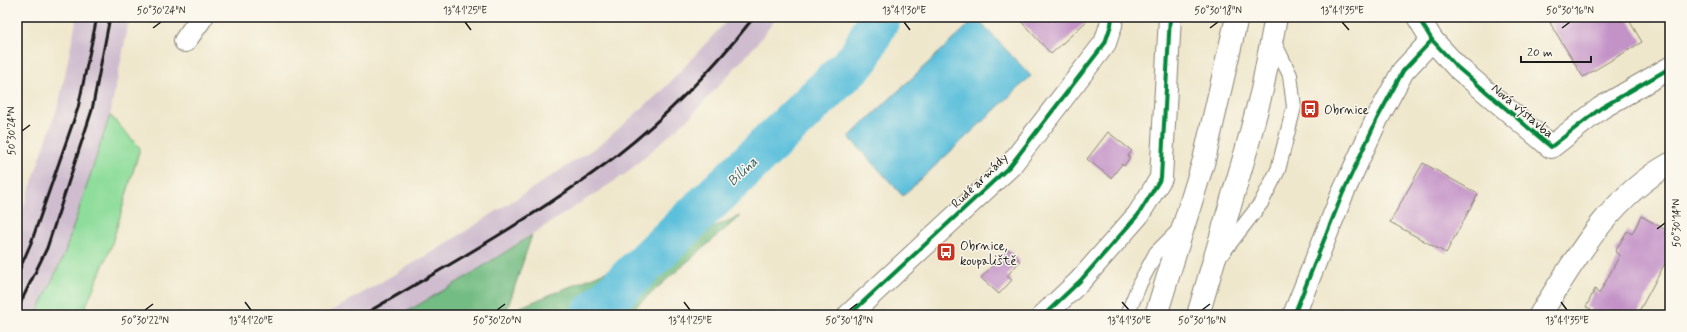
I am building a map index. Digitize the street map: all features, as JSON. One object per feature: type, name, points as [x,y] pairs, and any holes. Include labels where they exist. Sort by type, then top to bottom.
[{"type":"main road","points":[[185,41],[202,17]]},
{"type":"main road","name":"Rudé armády","points":[[848,315],[1010,166],[1105,43],[1112,17]]},
{"type":"main road","points":[[1044,315],[1080,281],[1138,215],[1161,178],[1170,17]]},
{"type":"main road","points":[[1156,315],[1204,160],[1237,17]]},
{"type":"main road","name":"Nová výstavba","points":[[1418,17],[1432,40],[1457,67],[1551,147],[1601,108],[1670,68]]},
{"type":"main road","points":[[1198,315],[1246,151],[1262,90],[1274,27]]},
{"type":"main road","points":[[1294,315],[1342,195],[1377,119],[1402,70],[1432,40]]},
{"type":"main road","points":[[1540,315],[1581,249],[1620,202],[1654,173],[1670,164]]},
{"type":"lane","points":[[1213,264],[1261,203],[1278,170],[1294,107],[1290,75],[1274,27]]},
{"type":"lane","points":[[1127,315],[1140,283],[1156,253],[1184,224]]},
{"type":"shaded area","points":[[77,17],[130,17],[110,115],[64,255],[36,315],[17,315],[17,226],[59,103]]},
{"type":"shaded area","points":[[730,17],[777,17],[756,45],[689,118],[624,175],[461,280],[401,315],[325,315],[441,247],[601,144],[663,90]]},
{"type":"green space","points":[[110,115],[140,148],[111,247],[82,315],[36,315],[64,255]]},
{"type":"green space","points":[[740,216],[626,315],[401,315],[461,280],[532,235],[506,313]]},
{"type":"water","points":[[976,18],[1031,76],[903,196],[849,137]]},
{"type":"building","points":[[1017,17],[1091,17],[1051,54]]},
{"type":"building","points":[[1561,17],[1627,17],[1642,42],[1583,77],[1550,23]]},
{"type":"building","points":[[1108,132],[1132,151],[1124,166],[1122,164],[1111,178],[1087,159]]},
{"type":"building","points":[[1423,163],[1478,194],[1446,253],[1390,222]]},
{"type":"building","points":[[1641,216],[1670,232],[1670,254],[1637,315],[1588,315],[1591,309],[1586,307],[1595,289],[1599,294],[1620,255],[1615,252],[1627,231],[1632,234]]},
{"type":"building","points":[[1008,249],[1020,261],[1007,276],[1012,280],[999,294],[981,278]]},
{"type":"waterway","name":"Bílina","points":[[591,315],[858,59],[880,17]]},
{"type":"railway","points":[[17,275],[31,243],[78,108],[97,17]]},
{"type":"railway","points":[[17,310],[47,248],[92,110],[110,17]]},
{"type":"railway","points":[[363,315],[460,259],[524,219],[586,178],[616,156],[653,125],[689,91],[723,55],[754,17]]},
{"type":"cycle path","points":[[849,315],[1010,166],[1105,43],[1112,17]]},
{"type":"cycle path","points":[[1044,315],[1080,281],[1138,215],[1161,178],[1170,17]]},
{"type":"cycle path","points":[[1418,17],[1432,40],[1457,67],[1551,147],[1601,108],[1670,68]]},
{"type":"cycle path","points":[[1294,315],[1342,195],[1377,119],[1403,71],[1432,40]]},
{"type":"place","name":"Obrnice","points":[[1310,109]]},
{"type":"place","name":"Obrnice, koupaliště","points":[[946,252]]}]
